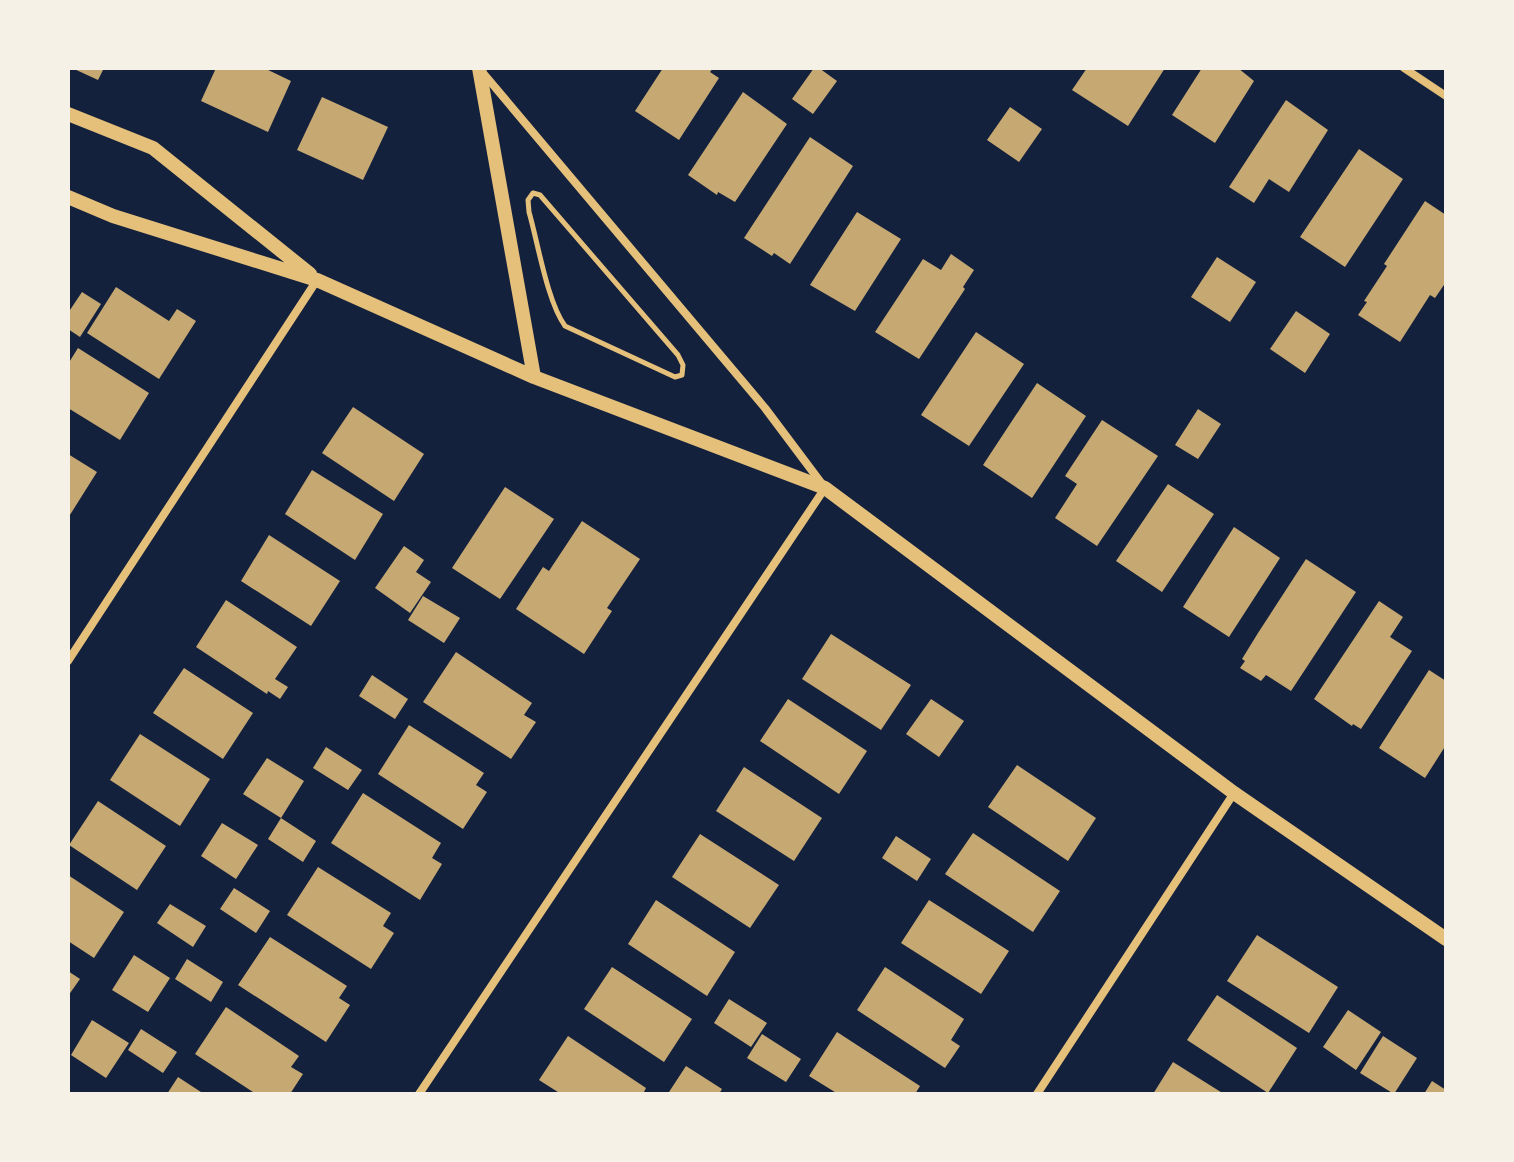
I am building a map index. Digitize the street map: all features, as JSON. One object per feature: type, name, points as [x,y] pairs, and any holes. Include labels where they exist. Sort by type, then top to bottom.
[{"type":"street","points":[[479,68],[534,377]]},
{"type":"street","points":[[479,68],[765,408],[825,488]]},
{"type":"street","points":[[1404,68],[1446,96]]},
{"type":"street","points":[[68,114],[153,148],[317,280]]},
{"type":"street","points":[[68,197],[113,216],[317,280],[534,377],[825,488],[1234,793],[1446,939]]},
{"type":"street","points":[[68,661],[317,280]]},
{"type":"street","points":[[419,1094],[825,488]]},
{"type":"street","points":[[1037,1094],[1234,793]]},
{"type":"path","points":[[533,193],[540,195],[678,355],[683,365],[682,375],[675,377],[565,326],[553,302],[529,212],[528,200],[533,193]]},
{"type":"building","points":[[72,68],[104,68],[98,80]]},
{"type":"building","points":[[216,68],[264,68],[291,81],[268,132],[201,101]]},
{"type":"building","points":[[663,68],[713,68],[710,72],[719,78],[679,140],[635,111]]},
{"type":"building","points":[[814,68],[819,68],[837,81],[813,114],[792,99]]},
{"type":"building","points":[[1087,68],[1165,68],[1128,126],[1072,90]]},
{"type":"building","points":[[1202,68],[1238,68],[1254,81],[1215,143],[1172,115]]},
{"type":"building","points":[[743,92],[787,124],[735,202],[718,192],[717,195],[688,175]]},
{"type":"building","points":[[322,97],[388,127],[363,180],[297,150]]},
{"type":"building","points":[[1286,100],[1328,130],[1289,192],[1269,179],[1254,203],[1229,187]]},
{"type":"building","points":[[1010,107],[1042,129],[1019,162],[987,140]]},
{"type":"building","points":[[810,137],[853,166],[790,264],[744,238]]},
{"type":"building","points":[[1359,149],[1403,179],[1345,267],[1300,237]]},
{"type":"building","points":[[1425,201],[1446,215],[1446,282],[1435,298],[1430,295],[1400,342],[1358,315],[1387,266],[1384,264]]},
{"type":"building","points":[[857,212],[901,239],[855,311],[810,285]]},
{"type":"building","points":[[951,254],[974,270],[919,359],[875,332],[923,259],[941,270]]},
{"type":"building","points":[[1217,257],[1256,282],[1230,322],[1191,297]]},
{"type":"building","points":[[116,287],[169,321],[177,309],[196,321],[159,379],[87,333]]},
{"type":"building","points":[[82,292],[101,304],[80,337],[68,329],[68,313]]},
{"type":"building","points":[[1296,311],[1330,334],[1305,373],[1270,349]]},
{"type":"building","points":[[976,332],[1024,364],[969,446],[921,415]]},
{"type":"building","points":[[78,348],[149,393],[120,440],[68,408],[68,364]]},
{"type":"building","points":[[1037,383],[1086,416],[1032,498],[983,465]]},
{"type":"building","points":[[353,407],[424,454],[394,501],[322,453]]},
{"type":"building","points":[[1198,409],[1221,424],[1198,459],[1175,445]]},
{"type":"building","points":[[1102,420],[1158,456],[1097,546],[1055,518],[1077,484],[1065,476]]},
{"type":"building","points":[[68,454],[97,472],[68,518]]},
{"type":"building","points":[[312,470],[383,514],[355,560],[285,514]]},
{"type":"building","points":[[1168,484],[1214,514],[1162,592],[1116,561]]},
{"type":"building","points":[[505,487],[554,519],[500,599],[452,568]]},
{"type":"building","points":[[582,521],[640,559],[607,608],[612,611],[584,654],[516,609],[543,567],[549,571]]},
{"type":"building","points":[[1234,527],[1280,558],[1229,637],[1183,607]]},
{"type":"building","points":[[269,535],[340,581],[311,626],[241,581]]},
{"type":"building","points":[[404,546],[424,560],[416,572],[431,582],[410,613],[375,588]]},
{"type":"building","points":[[1306,559],[1356,592],[1291,691],[1266,675],[1261,681],[1240,668],[1245,661],[1242,659]]},
{"type":"building","points":[[423,596],[460,618],[444,643],[408,620]]},
{"type":"building","points":[[226,600],[297,647],[275,679],[288,687],[280,699],[268,691],[267,694],[196,647]]},
{"type":"building","points":[[1379,601],[1403,617],[1390,637],[1412,651],[1361,729],[1314,699]]},
{"type":"building","points":[[831,634],[911,685],[881,730],[802,679]]},
{"type":"building","points":[[456,652],[532,703],[524,715],[536,722],[511,759],[423,702]]},
{"type":"building","points":[[184,668],[253,713],[223,759],[153,713]]},
{"type":"building","points":[[1429,670],[1446,681],[1446,745],[1425,778],[1379,748]]},
{"type":"building","points":[[372,675],[408,699],[395,719],[359,696]]},
{"type":"building","points":[[788,699],[867,751],[839,794],[760,741]]},
{"type":"building","points":[[931,699],[964,721],[939,757],[906,734]]},
{"type":"building","points":[[409,725],[484,773],[476,785],[487,792],[463,829],[378,774]]},
{"type":"building","points":[[140,734],[210,779],[180,826],[110,780]]},
{"type":"building","points":[[326,747],[362,770],[348,790],[313,768]]},
{"type":"building","points":[[267,758],[304,781],[281,818],[243,794]]},
{"type":"building","points":[[1017,765],[1096,818],[1068,861],[988,807]]},
{"type":"building","points":[[744,767],[822,818],[794,861],[716,811]]},
{"type":"building","points":[[363,793],[441,843],[432,858],[442,864],[420,900],[331,843]]},
{"type":"building","points":[[98,801],[166,846],[137,890],[69,845]]},
{"type":"building","points":[[281,818],[316,841],[303,862],[268,839]]},
{"type":"building","points":[[222,823],[258,845],[236,879],[201,856]]},
{"type":"building","points":[[973,833],[1060,891],[1033,932],[945,874]]},
{"type":"building","points":[[700,834],[779,885],[750,928],[672,877]]},
{"type":"building","points":[[896,836],[931,859],[917,881],[882,858]]},
{"type":"building","points":[[318,867],[391,913],[383,926],[394,933],[371,969],[287,915]]},
{"type":"building","points":[[68,875],[124,912],[94,958],[68,941]]},
{"type":"building","points":[[234,888],[270,911],[256,933],[220,909]]},
{"type":"building","points":[[656,900],[735,952],[707,996],[628,944]]},
{"type":"building","points":[[929,900],[1009,951],[981,994],[901,943]]},
{"type":"building","points":[[170,904],[206,926],[193,947],[157,923]]},
{"type":"building","points":[[1257,935],[1338,987],[1309,1033],[1227,981]]},
{"type":"building","points":[[270,937],[347,986],[339,998],[350,1005],[326,1042],[238,985]]},
{"type":"building","points":[[134,955],[170,978],[148,1012],[112,990]]},
{"type":"building","points":[[187,959],[223,982],[211,1002],[175,979]]},
{"type":"building","points":[[612,967],[692,1019],[664,1062],[584,1009]]},
{"type":"building","points":[[885,967],[964,1019],[951,1040],[960,1046],[945,1068],[857,1010]]},
{"type":"building","points":[[68,971],[80,979],[68,996]]},
{"type":"building","points":[[1217,995],[1297,1048],[1268,1093],[1187,1040]]},
{"type":"building","points":[[729,999],[767,1023],[751,1047],[714,1023]]},
{"type":"building","points":[[226,1007],[299,1056],[291,1067],[303,1074],[290,1094],[256,1094],[195,1054]]},
{"type":"building","points":[[1348,1010],[1381,1032],[1356,1070],[1323,1047]]},
{"type":"building","points":[[92,1020],[129,1043],[106,1078],[71,1055]]},
{"type":"building","points":[[141,1029],[177,1052],[163,1073],[128,1050]]},
{"type":"building","points":[[837,1032],[920,1086],[915,1094],[838,1094],[809,1076]]},
{"type":"building","points":[[762,1034],[801,1059],[786,1082],[747,1058]]},
{"type":"building","points":[[568,1036],[646,1088],[643,1094],[561,1094],[539,1080]]},
{"type":"building","points":[[1383,1036],[1417,1058],[1394,1094],[1360,1073]]},
{"type":"building","points":[[1173,1062],[1224,1094],[1153,1094]]},
{"type":"building","points":[[686,1066],[722,1089],[719,1094],[669,1092]]},
{"type":"building","points":[[178,1077],[204,1094],[167,1094]]},
{"type":"building","points":[[1432,1081],[1446,1090],[1446,1094],[1424,1094]]}]
